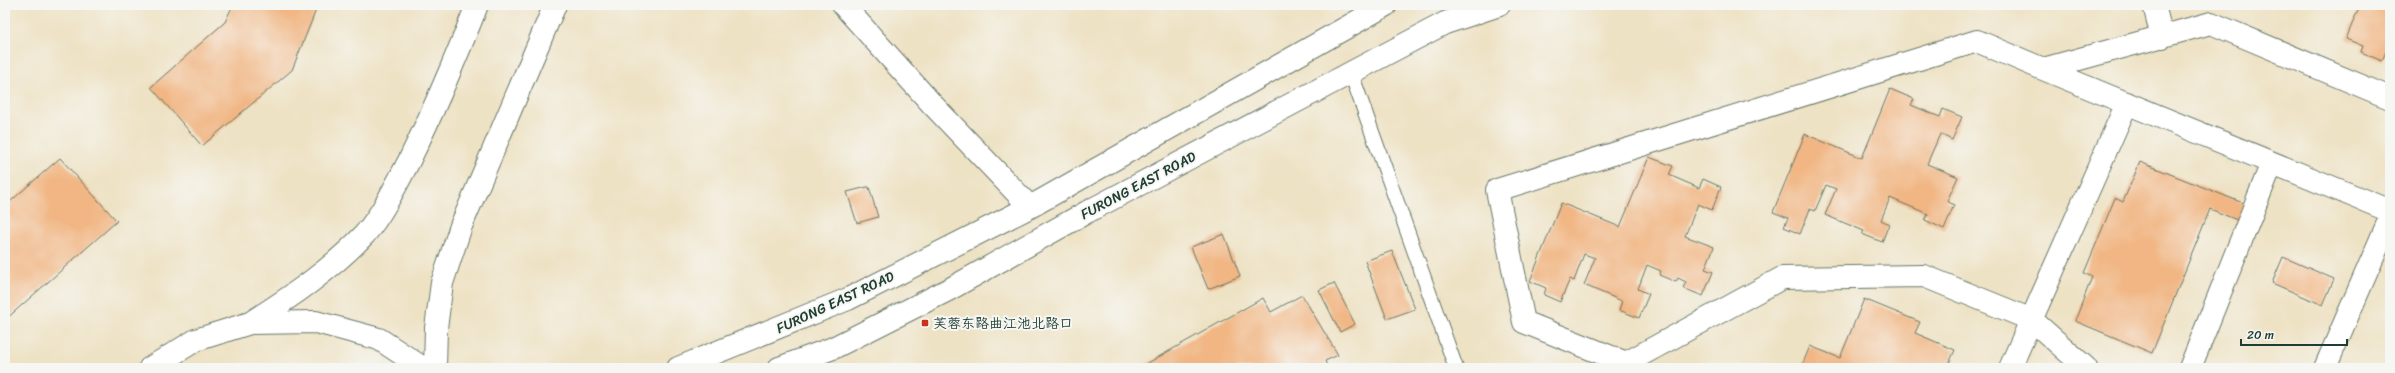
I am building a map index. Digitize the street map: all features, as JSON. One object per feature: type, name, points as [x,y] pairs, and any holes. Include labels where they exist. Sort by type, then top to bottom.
[{"type":"main road","points":[[150,368],[196,340],[250,323],[292,297],[331,265],[365,233],[392,194],[418,143],[445,86],[476,5]]},
{"type":"main road","points":[[435,368],[436,328],[442,283],[461,226],[555,5]]},
{"type":"main road","points":[[843,5],[931,103],[1030,207]]},
{"type":"main road","name":"FURONG EAST ROAD","points":[[678,368],[848,299],[1030,207],[1386,5]]},
{"type":"main road","name":"FURONG EAST ROAD","points":[[778,368],[833,348],[950,289],[1087,212],[1445,24],[1499,5]]},
{"type":"main road","points":[[2154,5],[2162,37]]},
{"type":"main road","points":[[2043,68],[2211,23],[2390,98]]},
{"type":"main road","points":[[2086,368],[2032,320],[1924,276],[1782,278],[1616,364],[1524,322],[1497,190],[1977,41],[2390,211]]},
{"type":"main road","points":[[2010,368],[2127,104]]},
{"type":"main road","points":[[2190,368],[2272,163]]},
{"type":"main road","points":[[2325,368],[2390,218]]},
{"type":"main road","points":[[250,323],[316,322],[379,339],[423,368]]},
{"type":"lane","points":[[1351,73],[1456,368]]},
{"type":"building","points":[[233,5],[318,5],[292,70],[202,146],[151,87],[225,22]]},
{"type":"building","points":[[2360,5],[2390,5],[2390,42],[2382,61],[2361,52],[2363,46],[2346,39]]},
{"type":"building","points":[[1890,89],[1914,99],[1911,105],[1940,117],[1943,109],[1962,117],[1952,140],[1940,134],[1927,164],[1958,177],[1947,201],[1954,205],[1944,229],[1925,220],[1928,214],[1890,198],[1881,220],[1889,224],[1882,242],[1862,234],[1864,231],[1825,215],[1836,189],[1826,185],[1815,211],[1810,209],[1800,234],[1784,227],[1788,218],[1773,212],[1805,134],[1862,158]]},
{"type":"building","points":[[1649,157],[1673,166],[1669,175],[1699,188],[1703,179],[1721,187],[1712,210],[1698,204],[1685,236],[1714,247],[1705,269],[1713,272],[1703,296],[1683,288],[1686,282],[1678,278],[1676,282],[1659,275],[1661,271],[1647,265],[1638,289],[1649,294],[1639,318],[1619,310],[1622,301],[1584,285],[1595,258],[1584,254],[1574,281],[1570,279],[1560,302],[1544,295],[1546,288],[1530,281],[1561,203],[1620,227]]},
{"type":"building","points":[[60,158],[117,221],[5,320],[5,206]]},
{"type":"building","points":[[2140,162],[2248,205],[2242,222],[2210,209],[2152,353],[2075,321],[2092,277],[2084,273],[2115,198],[2123,202]]},
{"type":"building","points":[[869,187],[878,217],[857,223],[847,192]]},
{"type":"building","points":[[1224,234],[1240,276],[1208,289],[1191,247]]},
{"type":"building","points":[[1392,251],[1415,309],[1387,319],[1365,261]]},
{"type":"building","points":[[2283,257],[2334,279],[2323,305],[2272,283]]},
{"type":"building","points":[[1334,283],[1355,324],[1340,332],[1319,290]]},
{"type":"building","points":[[1302,295],[1338,355],[1325,361],[1328,368],[1139,368],[1263,298],[1271,312]]},
{"type":"building","points":[[1864,299],[1920,322],[1915,333],[1955,350],[1947,368],[1801,368],[1810,346],[1840,358]]},
{"type":"place","name":"芙蓉东路曲江池北路口","points":[[925,323]]}]
